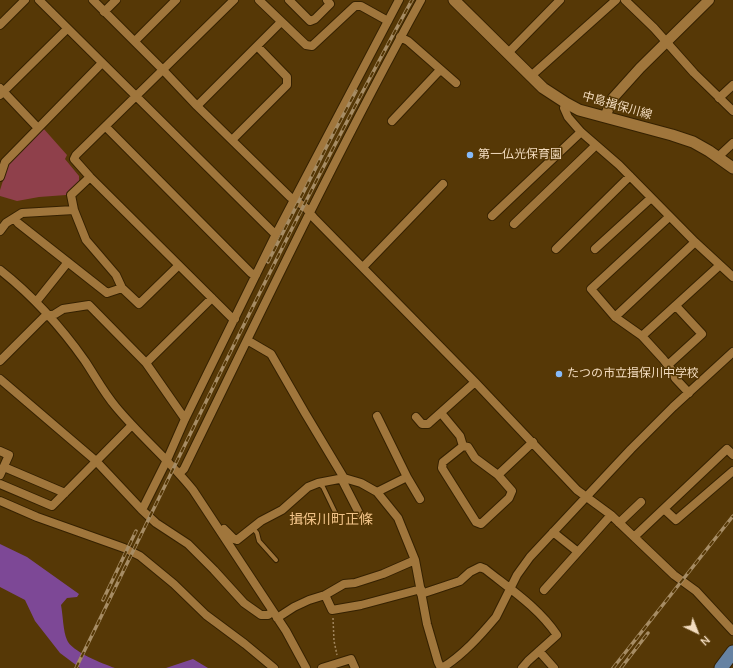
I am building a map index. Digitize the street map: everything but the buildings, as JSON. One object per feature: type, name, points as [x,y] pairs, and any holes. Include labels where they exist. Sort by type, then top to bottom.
[{"type":"highway","points":[[721,668],[733,652]]},
{"type":"main road","name":"中島揖保川線","points":[[454,0],[551,94],[579,110],[605,118],[672,134],[693,142],[733,168]]},
{"type":"street","points":[[0,25],[25,0]]},
{"type":"street","points":[[39,0],[276,234]]},
{"type":"street","points":[[93,0],[135,41],[197,106],[294,200],[305,207],[533,442],[577,490],[611,515],[674,575],[696,591],[733,631]]},
{"type":"street","points":[[104,12],[116,0]]},
{"type":"street","points":[[135,41],[176,0]]},
{"type":"street","points":[[234,0],[76,155],[74,159],[178,266],[235,320]]},
{"type":"street","points":[[259,0],[306,46],[312,46],[355,6],[362,6],[388,21]]},
{"type":"street","points":[[289,0],[310,21],[315,19],[330,4],[326,0]]},
{"type":"street","points":[[142,510],[276,234],[399,0]]},
{"type":"street","points":[[180,473],[184,469],[309,212],[420,0]]},
{"type":"street","points":[[531,76],[616,0]]},
{"type":"street","points":[[625,0],[654,28],[694,73],[733,111]]},
{"type":"street","points":[[605,118],[613,98],[709,0]]},
{"type":"street","points":[[508,53],[555,1]]},
{"type":"street","points":[[197,106],[281,22]]},
{"type":"street","points":[[38,128],[1,92],[67,29]]},
{"type":"street","points":[[400,37],[408,41],[456,83]]},
{"type":"street","points":[[232,140],[287,85],[287,77],[257,46]]},
{"type":"street","points":[[0,177],[5,162],[102,63]]},
{"type":"street","points":[[392,121],[440,70]]},
{"type":"street","points":[[719,98],[733,85]]},
{"type":"street","points":[[566,103],[564,108],[568,117],[581,132],[630,176],[669,217],[733,277]]},
{"type":"street","points":[[106,127],[251,273],[256,275]]},
{"type":"street","points":[[492,216],[581,132]]},
{"type":"street","points":[[718,157],[733,143]]},
{"type":"street","points":[[514,224],[595,145]]},
{"type":"street","points":[[556,249],[630,176]]},
{"type":"street","points":[[90,177],[71,195],[74,210],[86,240],[116,275],[122,288],[139,304],[178,266]]},
{"type":"street","points":[[363,267],[443,184]]},
{"type":"street","points":[[596,249],[651,198]]},
{"type":"street","points":[[0,231],[6,223],[22,213],[74,210]]},
{"type":"street","points":[[669,217],[591,289],[615,317],[642,336],[668,365],[674,373],[674,378],[689,393]]},
{"type":"street","points":[[14,218],[18,223],[107,293],[122,288]]},
{"type":"street","points":[[615,317],[695,242]]},
{"type":"street","points":[[36,302],[68,262]]},
{"type":"street","points":[[642,336],[720,265]]},
{"type":"street","points":[[0,270],[36,302],[49,316],[84,360],[114,406],[180,473],[218,526],[286,631],[306,668]]},
{"type":"street","points":[[146,363],[212,298]]},
{"type":"street","points":[[0,361],[44,317],[63,309],[89,305],[146,363],[185,419]]},
{"type":"street","points":[[668,365],[702,334],[676,306]]},
{"type":"street","points":[[247,340],[271,354],[342,478],[359,513]]},
{"type":"street","points":[[218,526],[237,540],[261,521],[282,510],[308,487],[318,483],[342,478],[361,483],[377,492],[398,518],[415,560],[427,624],[438,662],[442,668],[451,663],[466,650],[496,617],[509,589],[530,557],[585,496],[631,449],[733,352]]},
{"type":"street","points":[[0,379],[96,461],[156,523],[188,544],[214,570],[244,604],[261,615],[275,615],[309,600],[325,595],[344,584],[355,583],[383,574],[415,560]]},
{"type":"street","points":[[416,417],[422,424],[428,424],[475,382]]},
{"type":"street","points":[[441,413],[460,436],[463,446],[468,448],[475,458],[498,475],[512,492],[509,498],[482,524],[476,522],[442,468],[443,462],[463,446]]},
{"type":"street","points":[[377,416],[420,499]]},
{"type":"street","points":[[0,484],[52,506],[132,425]]},
{"type":"street","points":[[498,475],[533,442]]},
{"type":"street","points":[[634,537],[727,449],[733,455]]},
{"type":"street","points":[[0,451],[9,455],[0,476]]},
{"type":"street","points":[[4,467],[65,493]]},
{"type":"street","points":[[664,509],[676,520],[733,470]]},
{"type":"street","points":[[377,492],[407,476]]},
{"type":"street","points":[[0,501],[37,517],[124,548],[140,556],[174,584],[201,612],[245,644],[274,668]]},
{"type":"street","points":[[619,523],[641,502]]},
{"type":"street","points":[[544,590],[611,515]]},
{"type":"street","points":[[553,532],[578,552]]},
{"type":"street","points":[[325,595],[332,610],[361,605],[460,581],[470,572],[480,567],[485,569],[530,604],[550,625],[557,635],[538,651],[522,668]]},
{"type":"street","points":[[538,651],[554,668]]},
{"type":"street","points":[[322,668],[351,659],[355,668]]},
{"type":"lane","points":[[318,483],[323,487],[336,514]]},
{"type":"lane","points":[[253,528],[257,533],[259,541],[276,560]]},
{"type":"path","points":[[332,610],[334,641],[339,663]]},
{"type":"shaded area","points":[[43,128],[67,155],[65,159],[79,176],[79,182],[66,195],[39,197],[17,201],[0,196],[0,190],[9,162]]},
{"type":"shaded area","points":[[0,544],[27,557],[79,594],[77,597],[67,598],[61,605],[67,640],[81,653],[115,668],[80,668],[60,653],[35,621],[25,600],[0,587]]},
{"type":"shaded area","points":[[193,659],[208,668],[166,668]]},
{"type":"railway","points":[[76,668],[324,165],[412,0]]},
{"type":"railway","points":[[268,262],[356,91]]},
{"type":"railway","points":[[613,668],[733,516]]},
{"type":"railway","points":[[103,600],[136,531]]},
{"type":"railway","points":[[621,668],[648,633]]},
{"type":"place","name":"第一仏光保育園","points":[[470,155]]},
{"type":"place","name":"たつの市立揖保川中学校","points":[[559,374]]},
{"type":"district","name":"揖保川町正條","points":[[331,520]]}]
